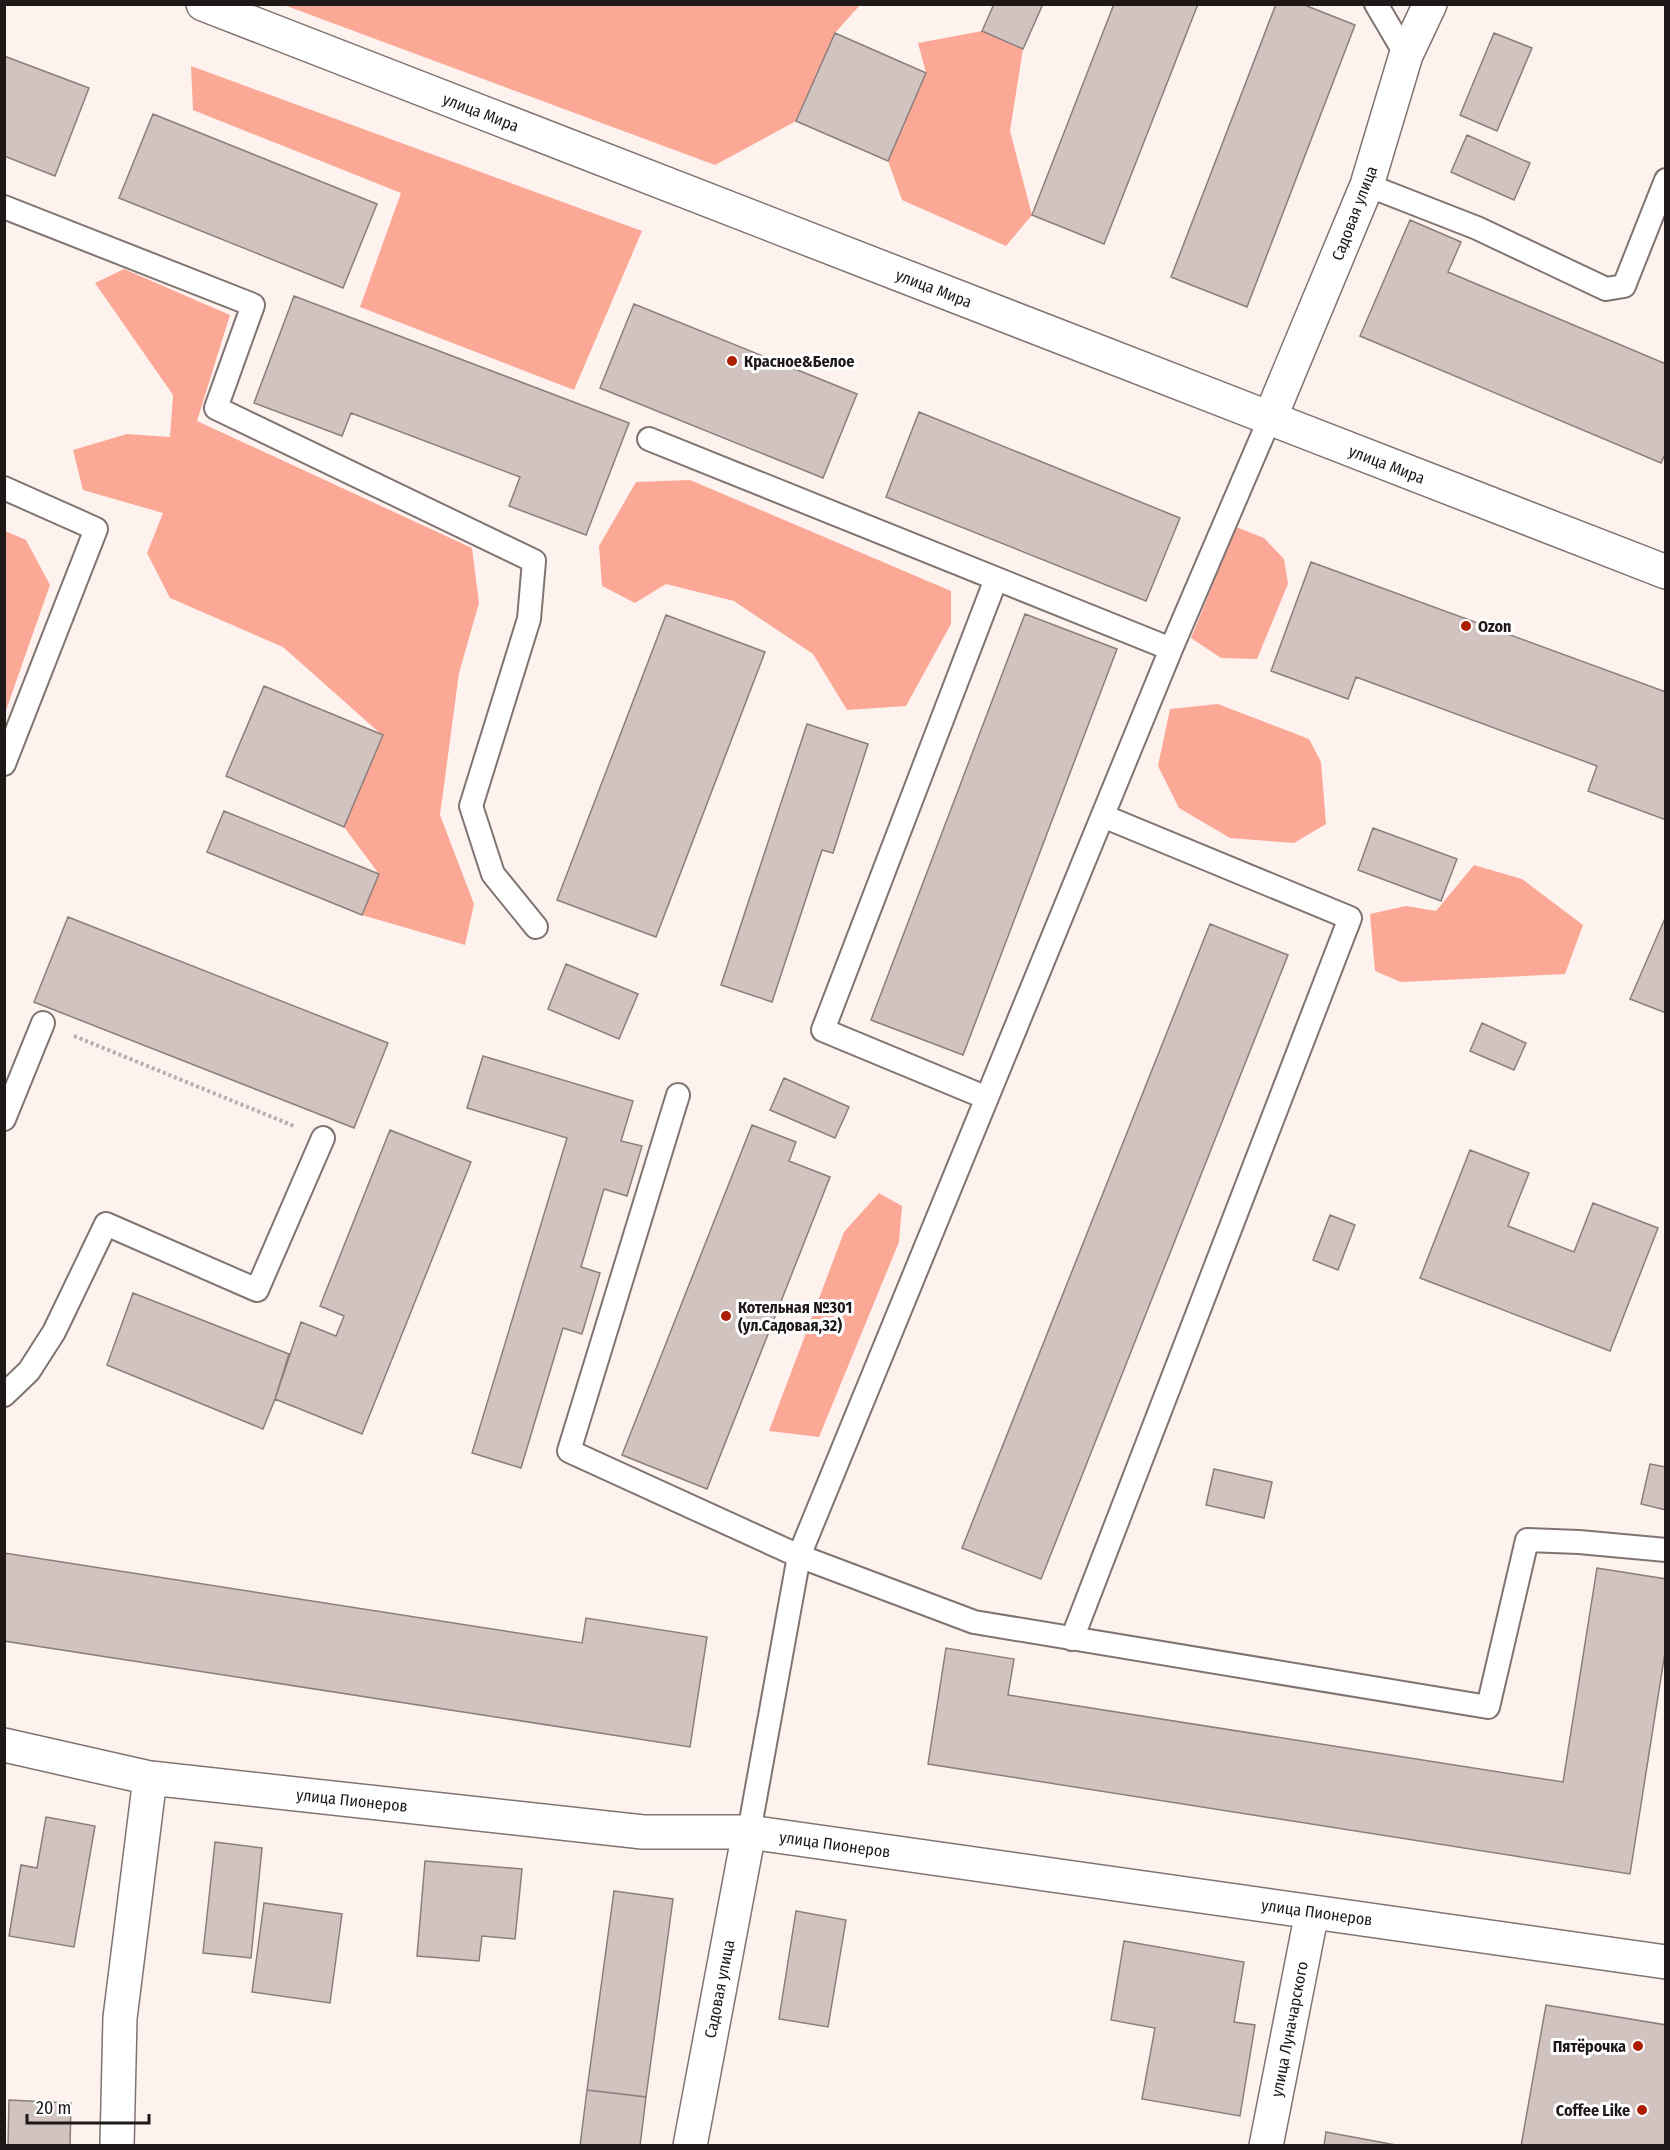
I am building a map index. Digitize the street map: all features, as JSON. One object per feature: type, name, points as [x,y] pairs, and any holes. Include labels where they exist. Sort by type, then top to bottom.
[{"type":"street","name":"улица Мира","points":[[203,4],[1665,572]]},
{"type":"street","name":"Садовая улица","points":[[1270,418],[1367,186],[1406,55],[1430,4]]},
{"type":"street","name":"улица Пионеров","points":[[4,1745],[150,1778],[643,1832],[749,1832],[1665,1962]]},
{"type":"street","points":[[117,2145],[120,2018],[150,1778]]},
{"type":"street","name":"Садовая улица","points":[[690,2145],[749,1832]]},
{"type":"street","name":"улица Луначарского","points":[[1266,2145],[1312,1912]]},
{"type":"lane","points":[[1376,4],[1406,55]]},
{"type":"lane","points":[[1367,186],[1477,228],[1606,288],[1624,286],[1665,180]]},
{"type":"lane","points":[[4,207],[253,305],[216,408],[534,561],[529,619],[471,806],[493,874],[536,927]]},
{"type":"lane","points":[[749,1832],[799,1556],[1171,649],[1270,418]]},
{"type":"lane","points":[[649,439],[1171,649]]},
{"type":"lane","points":[[4,488],[96,529],[4,764]]},
{"type":"lane","points":[[987,1098],[823,1030],[996,579]]},
{"type":"lane","points":[[1072,1639],[1350,918],[1102,816]]},
{"type":"lane","points":[[4,1119],[44,1023]]},
{"type":"lane","points":[[678,1095],[569,1451],[799,1556],[974,1622],[1488,1707],[1527,1540],[1665,1550]]},
{"type":"lane","points":[[4,1395],[29,1371],[54,1332],[106,1224],[257,1290],[323,1138]]},
{"type":"path","points":[[44,1023],[323,1138]]},
{"type":"shaded area","points":[[284,5],[860,5],[835,33],[796,121],[715,165]]},
{"type":"shaded area","points":[[982,31],[1023,49],[1010,131],[1032,215],[1006,246],[902,200],[888,161],[926,73],[918,43]]},
{"type":"shaded area","points":[[191,66],[642,231],[574,390],[360,307],[401,193],[193,110]]},
{"type":"shaded area","points":[[124,269],[230,315],[197,421],[472,548],[479,603],[459,673],[440,815],[474,904],[465,945],[362,915],[379,874],[344,827],[382,735],[283,647],[170,598],[147,553],[163,513],[83,490],[73,450],[127,434],[170,437],[173,395],[95,283]]},
{"type":"shaded area","points":[[690,480],[951,591],[951,624],[906,706],[847,710],[813,654],[734,601],[666,584],[635,603],[602,586],[599,546],[636,482]]},
{"type":"shaded area","points":[[1236,527],[1264,538],[1284,559],[1288,584],[1257,659],[1221,658],[1191,638]]},
{"type":"shaded area","points":[[5,531],[26,540],[50,585],[5,713]]},
{"type":"shaded area","points":[[1218,704],[1309,739],[1321,762],[1326,824],[1294,843],[1230,838],[1179,808],[1158,766],[1170,709]]},
{"type":"shaded area","points":[[1474,865],[1522,879],[1583,925],[1565,974],[1401,982],[1375,971],[1370,914],[1406,906],[1436,911]]},
{"type":"shaded area","points":[[879,1193],[902,1206],[899,1242],[819,1437],[769,1431],[844,1232]]},
{"type":"building","points":[[994,4],[1043,4],[1023,49],[982,31]]},
{"type":"building","points":[[1114,4],[1198,4],[1104,244],[1032,215]]},
{"type":"building","points":[[1276,4],[1302,4],[1355,25],[1247,307],[1171,277]]},
{"type":"building","points":[[835,33],[926,73],[888,161],[796,121]]},
{"type":"building","points":[[1494,33],[1532,48],[1497,131],[1460,115]]},
{"type":"building","points":[[4,56],[89,88],[55,176],[4,156]]},
{"type":"building","points":[[153,114],[377,204],[343,288],[119,198]]},
{"type":"building","points":[[1467,135],[1530,163],[1514,200],[1451,172]]},
{"type":"building","points":[[1410,220],[1461,242],[1448,272],[1666,364],[1666,452],[1661,463],[1360,336]]},
{"type":"building","points":[[294,296],[629,423],[586,535],[509,506],[520,477],[351,413],[342,436],[254,403]]},
{"type":"building","points":[[634,304],[857,394],[823,478],[600,388]]},
{"type":"building","points":[[919,412],[1180,518],[1146,601],[886,497]]},
{"type":"building","points":[[1311,562],[1666,692],[1666,820],[1588,791],[1597,766],[1356,677],[1348,699],[1271,671]]},
{"type":"building","points":[[1025,614],[1117,649],[963,1055],[871,1020]]},
{"type":"building","points":[[666,615],[765,652],[656,937],[557,900]]},
{"type":"building","points":[[264,686],[383,735],[344,827],[226,776]]},
{"type":"building","points":[[807,724],[868,744],[833,853],[822,850],[772,1002],[721,985]]},
{"type":"building","points":[[224,811],[379,874],[362,915],[207,852]]},
{"type":"building","points":[[1373,828],[1457,859],[1441,901],[1358,870]]},
{"type":"building","points":[[1666,916],[1666,1013],[1630,999]]},
{"type":"building","points":[[68,917],[388,1043],[354,1128],[34,1002]]},
{"type":"building","points":[[1210,924],[1288,955],[1041,1579],[962,1548]]},
{"type":"building","points":[[566,964],[638,994],[619,1039],[548,1009]]},
{"type":"building","points":[[1482,1023],[1526,1043],[1514,1070],[1470,1051]]},
{"type":"building","points":[[483,1056],[633,1101],[621,1141],[642,1146],[627,1196],[604,1189],[581,1267],[600,1273],[582,1334],[563,1328],[521,1468],[472,1453],[567,1138],[467,1108]]},
{"type":"building","points":[[784,1078],[849,1107],[835,1138],[770,1110]]},
{"type":"building","name":"Котельная №301 (ул.Садовая,32)","points":[[752,1125],[796,1142],[789,1161],[830,1177],[707,1489],[622,1455]]},
{"type":"building","points":[[390,1130],[471,1162],[362,1434],[275,1399],[301,1322],[336,1336],[344,1316],[320,1306]]},
{"type":"building","points":[[1470,1150],[1529,1173],[1508,1226],[1574,1252],[1593,1203],[1658,1228],[1610,1351],[1420,1278]]},
{"type":"building","points":[[1330,1215],[1355,1225],[1338,1270],[1313,1260]]},
{"type":"building","points":[[133,1293],[289,1354],[263,1429],[107,1365]]},
{"type":"building","points":[[1650,1464],[1666,1467],[1666,1510],[1641,1504]]},
{"type":"building","points":[[1214,1469],[1272,1482],[1264,1518],[1206,1505]]},
{"type":"building","points":[[4,1553],[582,1643],[586,1618],[707,1637],[690,1747],[4,1641]]},
{"type":"building","points":[[1597,1568],[1666,1579],[1666,1646],[1630,1874],[928,1764],[946,1648],[1014,1659],[1008,1695],[1563,1782]]},
{"type":"building","points":[[46,1817],[95,1826],[74,1947],[9,1936],[21,1865],[37,1868]]},
{"type":"building","points":[[215,1842],[262,1848],[251,1958],[203,1953]]},
{"type":"building","points":[[425,1861],[522,1869],[515,1939],[482,1936],[479,1961],[417,1956]]},
{"type":"building","points":[[614,1891],[673,1899],[646,2097],[587,2090]]},
{"type":"building","points":[[264,1903],[342,1914],[330,2003],[252,1992]]},
{"type":"building","points":[[796,1911],[846,1920],[828,2027],[779,2019]]},
{"type":"building","points":[[1124,1941],[1244,1962],[1234,2022],[1255,2025],[1240,2116],[1142,2099],[1155,2028],[1111,2020]]},
{"type":"building","points":[[1546,2005],[1666,2025],[1666,2146],[1521,2146]]},
{"type":"building","points":[[587,2090],[646,2097],[640,2146],[580,2146]]},
{"type":"building","points":[[9,2100],[71,2103],[70,2146],[8,2146]]},
{"type":"building","points":[[1326,2132],[1401,2146],[1324,2146]]},
{"type":"place","name":"Красное&Белое","points":[[732,361]]},
{"type":"place","name":"Ozon","points":[[1466,626]]},
{"type":"place","name":"Котельная №301 (ул.Садовая,32)","points":[[726,1316]]},
{"type":"place","name":"Пятёрочка","points":[[1638,2046]]},
{"type":"place","name":"Coffee Like","points":[[1642,2110]]}]
